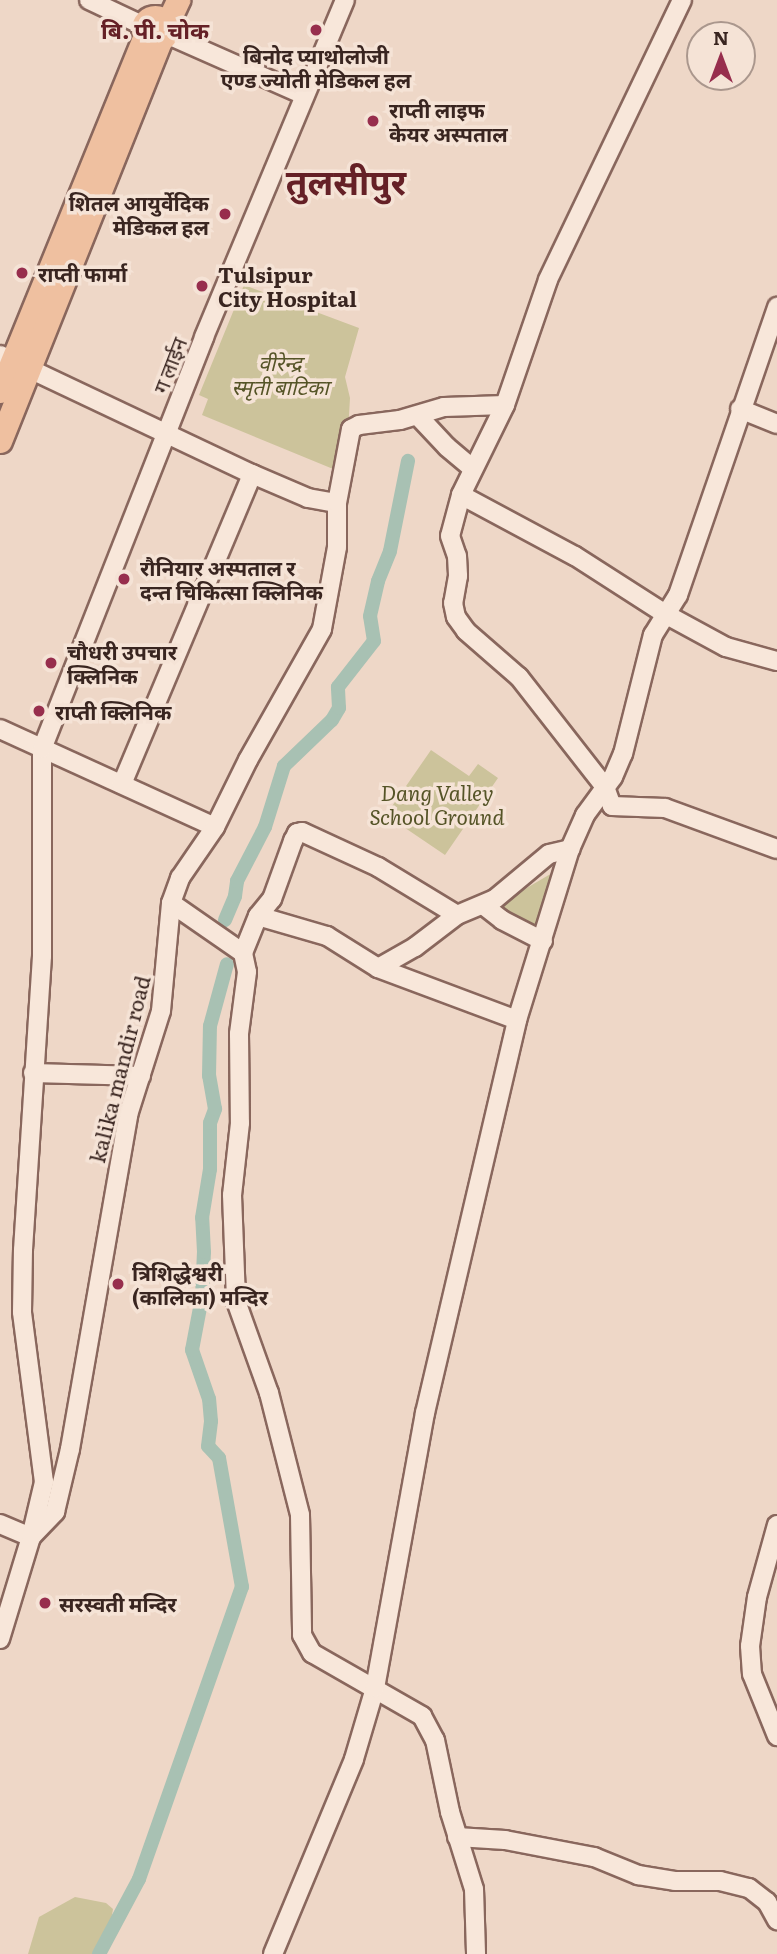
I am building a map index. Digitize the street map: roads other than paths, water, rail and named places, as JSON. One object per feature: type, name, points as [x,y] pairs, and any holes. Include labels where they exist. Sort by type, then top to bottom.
[{"type":"main road","points":[[0,391],[155,26],[178,0]]},
{"type":"main road","points":[[0,442],[14,361]]},
{"type":"street","points":[[89,0],[155,26],[304,95]]},
{"type":"street","name":"ग लाईन","points":[[42,748],[166,433],[345,0]]},
{"type":"street","points":[[682,0],[548,280],[505,405],[461,495],[450,536],[457,556],[458,576],[453,603],[456,617],[466,631],[519,677],[605,787],[612,806],[664,808],[777,849]]},
{"type":"street","points":[[273,1954],[354,1759],[375,1688],[425,1413],[517,1020],[570,849],[584,815],[613,777],[623,754],[653,635],[678,595],[777,307]]},
{"type":"street","points":[[14,361],[252,474],[308,498],[337,503]]},
{"type":"street","points":[[473,469],[447,447],[418,416],[444,407],[505,405]]},
{"type":"street","points":[[740,409],[777,424]]},
{"type":"street","name":"kalika mandir road","points":[[31,1537],[55,1512],[61,1490],[128,1115],[161,1011],[171,903],[180,878],[215,827],[322,629],[337,547],[337,503],[351,429],[359,425],[418,416]]},
{"type":"street","points":[[122,784],[252,474]]},
{"type":"street","points":[[461,495],[575,556],[667,615],[726,647],[777,661]]},
{"type":"street","points":[[0,729],[215,827]]},
{"type":"street","points":[[0,1639],[31,1537],[44,1482],[22,1312],[23,1250],[41,956],[42,748]]},
{"type":"street","points":[[457,915],[378,867],[302,832],[297,833],[272,899],[258,916],[243,953],[247,983],[239,1034],[240,1122],[232,1195],[236,1301],[269,1393],[299,1515],[304,1600],[302,1635],[312,1653],[422,1716],[435,1741],[457,1837],[474,1889],[476,1954]]},
{"type":"street","points":[[378,968],[415,947],[457,915],[482,905],[549,854],[570,849]]},
{"type":"street","points":[[171,903],[243,953]]},
{"type":"street","points":[[482,905],[502,920],[543,941]]},
{"type":"street","points":[[258,916],[327,936],[378,968],[517,1020]]},
{"type":"street","points":[[33,1073],[141,1076]]},
{"type":"street","points":[[0,1524],[31,1537]]},
{"type":"street","points":[[777,1525],[757,1597],[750,1646],[752,1674],[777,1736]]},
{"type":"street","points":[[457,1837],[505,1840],[594,1857],[638,1875],[675,1881],[720,1881],[749,1888],[766,1902],[777,1920]]},
{"type":"waterway","points":[[225,920],[235,896],[237,881],[265,827],[284,766],[332,720],[339,708],[338,687],[374,641],[370,616],[378,581],[390,551],[408,461]]},
{"type":"waterway","points":[[99,1954],[139,1879],[242,1587],[219,1458],[208,1446],[211,1421],[209,1399],[192,1350],[202,1297],[202,1218],[210,1169],[210,1123],[215,1109],[209,1076],[210,1026],[227,964]]},
{"type":"place","name":"बिनोद प्याथोलोजी एण्ड ज्योती मेडिकल हल","points":[[316,30]]},
{"type":"place","name":"राप्ती लाइफ केयर अस्पताल","points":[[373,121]]},
{"type":"place","name":"शितल आयुर्वेदिक मेडिकल हल","points":[[225,214]]},
{"type":"place","name":"राप्ती फार्मा","points":[[22,273]]},
{"type":"place","name":"Tulsipur City Hospital","points":[[202,286]]},
{"type":"place","name":"रौनियार अस्पताल र दन्त चिकित्सा क्लिनिक","points":[[124,579]]},
{"type":"place","name":"चौधरी उपचार क्लिनिक","points":[[51,663]]},
{"type":"place","name":"राप्ती क्लिनिक","points":[[39,711]]},
{"type":"place","name":"त्रिशिद्धेश्वरी (कालिका) मन्दिर","points":[[118,1284]]},
{"type":"place","name":"सरस्वती मन्दिर","points":[[45,1603]]},
{"type":"district","name":"बि. पी. चोक","points":[[155,29]]},
{"type":"district","name":"तुलसीपुर","points":[[346,180]]},
{"type":"park label","name":"वीरेन्द्र स्मृती बाटिका","points":[[280,374]]},
{"type":"park label","name":"Dang Valley School Ground","points":[[437,804]]}]
